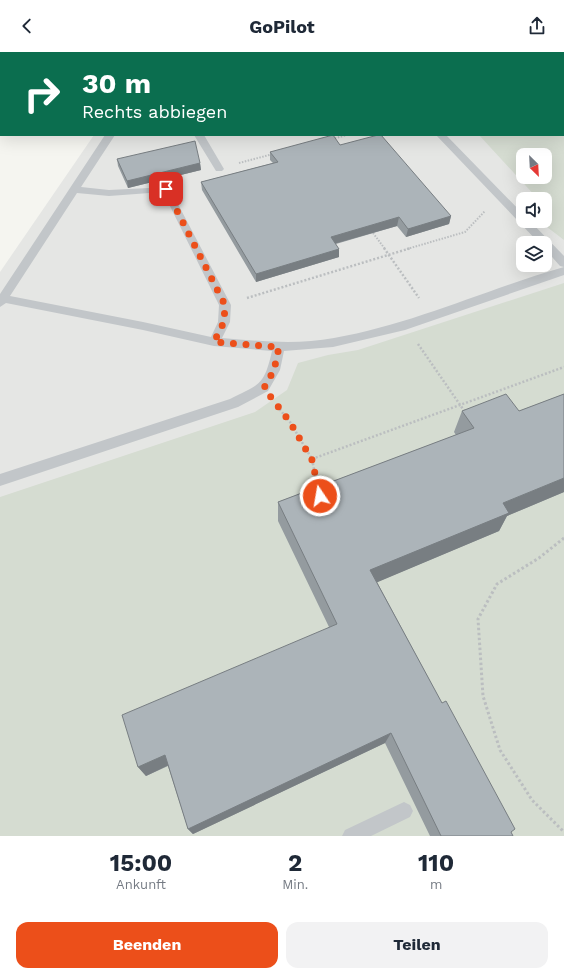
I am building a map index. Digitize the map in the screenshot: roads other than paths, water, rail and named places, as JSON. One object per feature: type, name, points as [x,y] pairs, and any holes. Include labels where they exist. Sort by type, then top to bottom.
[{"type":"lane","points":[[109,136],[1,301],[144,326],[214,342],[279,347],[333,343],[405,326],[564,271]]},
{"type":"lane","points":[[200,136],[219,169]]},
{"type":"lane","points":[[443,136],[516,213]]},
{"type":"lane","points":[[75,189],[88,192],[127,193],[166,189],[225,305],[224,322],[214,342]]},
{"type":"lane","points":[[530,228],[538,236]]},
{"type":"lane","points":[[552,250],[564,263]]},
{"type":"lane","points":[[0,480],[234,403],[264,388],[274,370],[279,347]]},
{"type":"lane","points":[[351,836],[404,811]]}]
